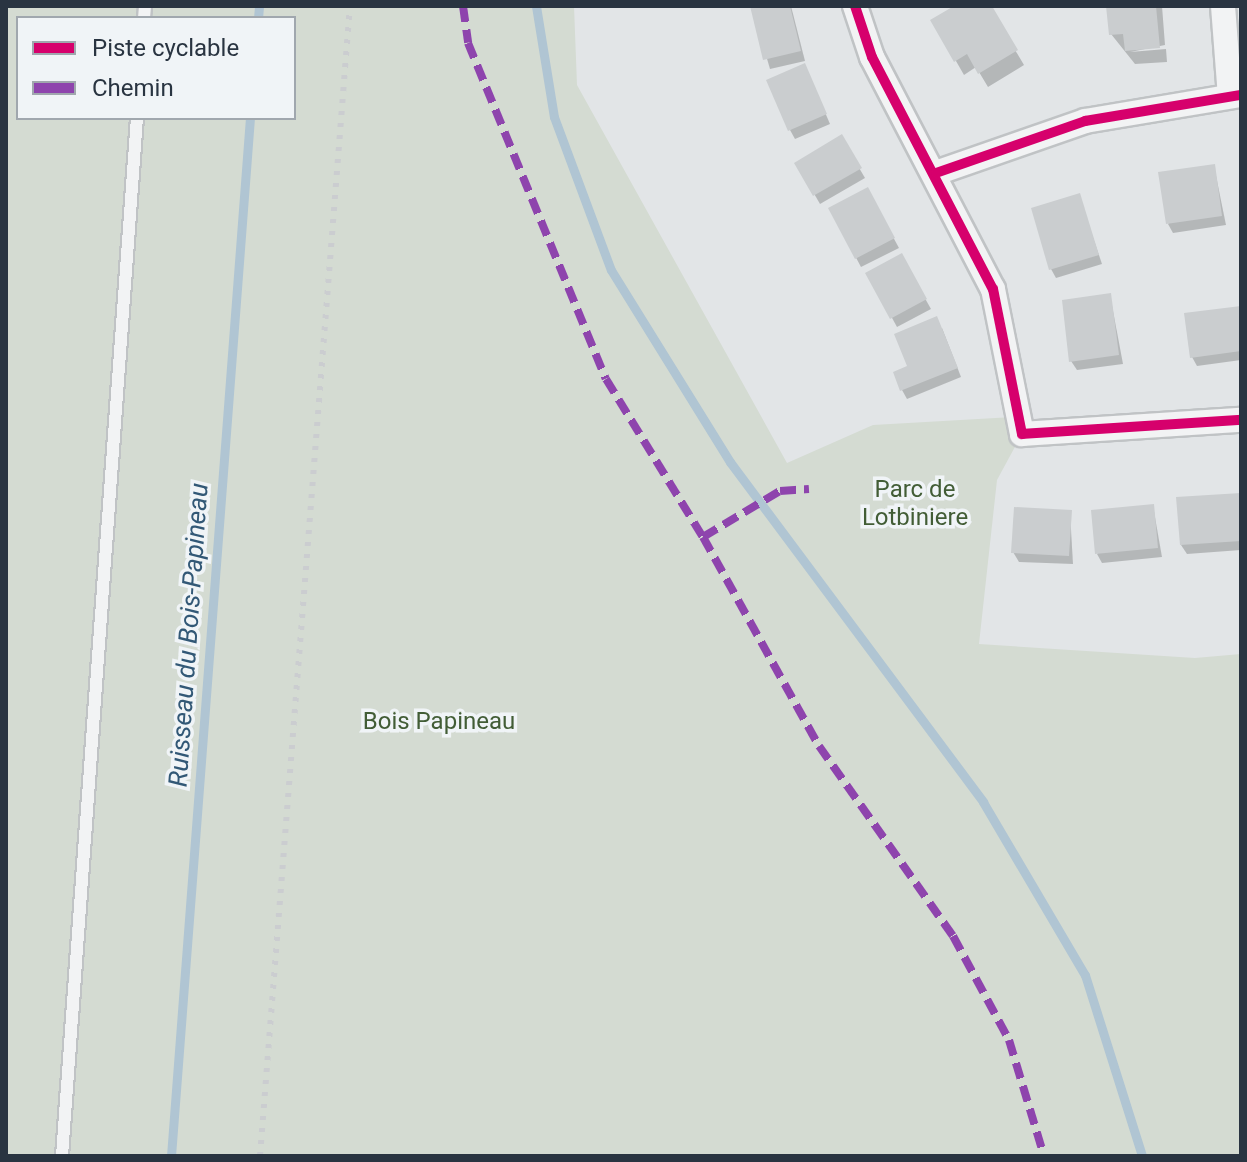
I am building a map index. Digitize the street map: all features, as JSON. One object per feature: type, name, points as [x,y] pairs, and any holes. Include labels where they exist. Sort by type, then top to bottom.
[{"type":"street","points":[[855,6],[872,57],[936,173],[993,289],[1022,434],[1241,420]]},
{"type":"street","points":[[936,173],[1085,121],[1235,96],[1223,6]]},
{"type":"lane","points":[[62,1156],[137,120]]},
{"type":"green space","name":"Bois Papineau","points":[[6,6],[574,6],[577,85],[787,463],[873,425],[1013,417],[1022,434],[997,480],[979,644],[1195,658],[1241,654],[1241,1156],[6,1156]]},
{"type":"building","points":[[750,6],[790,6],[801,51],[763,60]]},
{"type":"building","points":[[954,6],[992,6],[1018,50],[978,74],[967,54],[954,62],[930,20]]},
{"type":"building","points":[[1106,6],[1156,6],[1160,48],[1125,51],[1123,34],[1109,35]]},
{"type":"building","points":[[805,63],[827,114],[788,131],[766,80]]},
{"type":"building","points":[[842,134],[862,168],[813,196],[794,163]]},
{"type":"building","points":[[1215,164],[1222,216],[1166,224],[1158,172]]},
{"type":"building","points":[[868,187],[895,238],[855,259],[828,208]]},
{"type":"building","points":[[1080,193],[1099,255],[1049,270],[1031,208]]},
{"type":"building","points":[[902,253],[927,299],[890,319],[865,273]]},
{"type":"building","points":[[1111,293],[1119,355],[1069,362],[1062,300]]},
{"type":"building","points":[[1241,306],[1241,351],[1190,358],[1184,313]]},
{"type":"building","points":[[937,316],[958,368],[900,391],[893,372],[907,366],[894,334]]},
{"type":"building","points":[[1241,493],[1241,541],[1180,545],[1176,497]]},
{"type":"building","points":[[1154,504],[1158,548],[1095,554],[1091,510]]},
{"type":"building","points":[[1014,507],[1072,510],[1069,556],[1011,553]]},
{"type":"waterway","name":"Ruisseau du Bois-Papineau","points":[[258,16],[259,6]]},
{"type":"waterway","points":[[536,6],[554,117],[611,270],[730,462],[983,802],[1085,975],[1142,1156]]},
{"type":"waterway","name":"Ruisseau du Bois-Papineau","points":[[171,1156],[250,120]]},
{"type":"railway","points":[[260,1156],[350,6]]},
{"type":"marked path","points":[[463,6],[468,43],[606,379],[703,537],[780,491],[809,489]]},
{"type":"marked path","points":[[703,537],[819,746],[953,936],[1009,1040],[1044,1156]]},
{"type":"cycle path","points":[[855,6],[872,57],[993,289],[1022,434],[1241,420]]},
{"type":"cycle path","points":[[936,173],[1085,121],[1241,95]]},
{"type":"park label","name":"Parc de Lotbiniere","points":[[915,504]]}]
